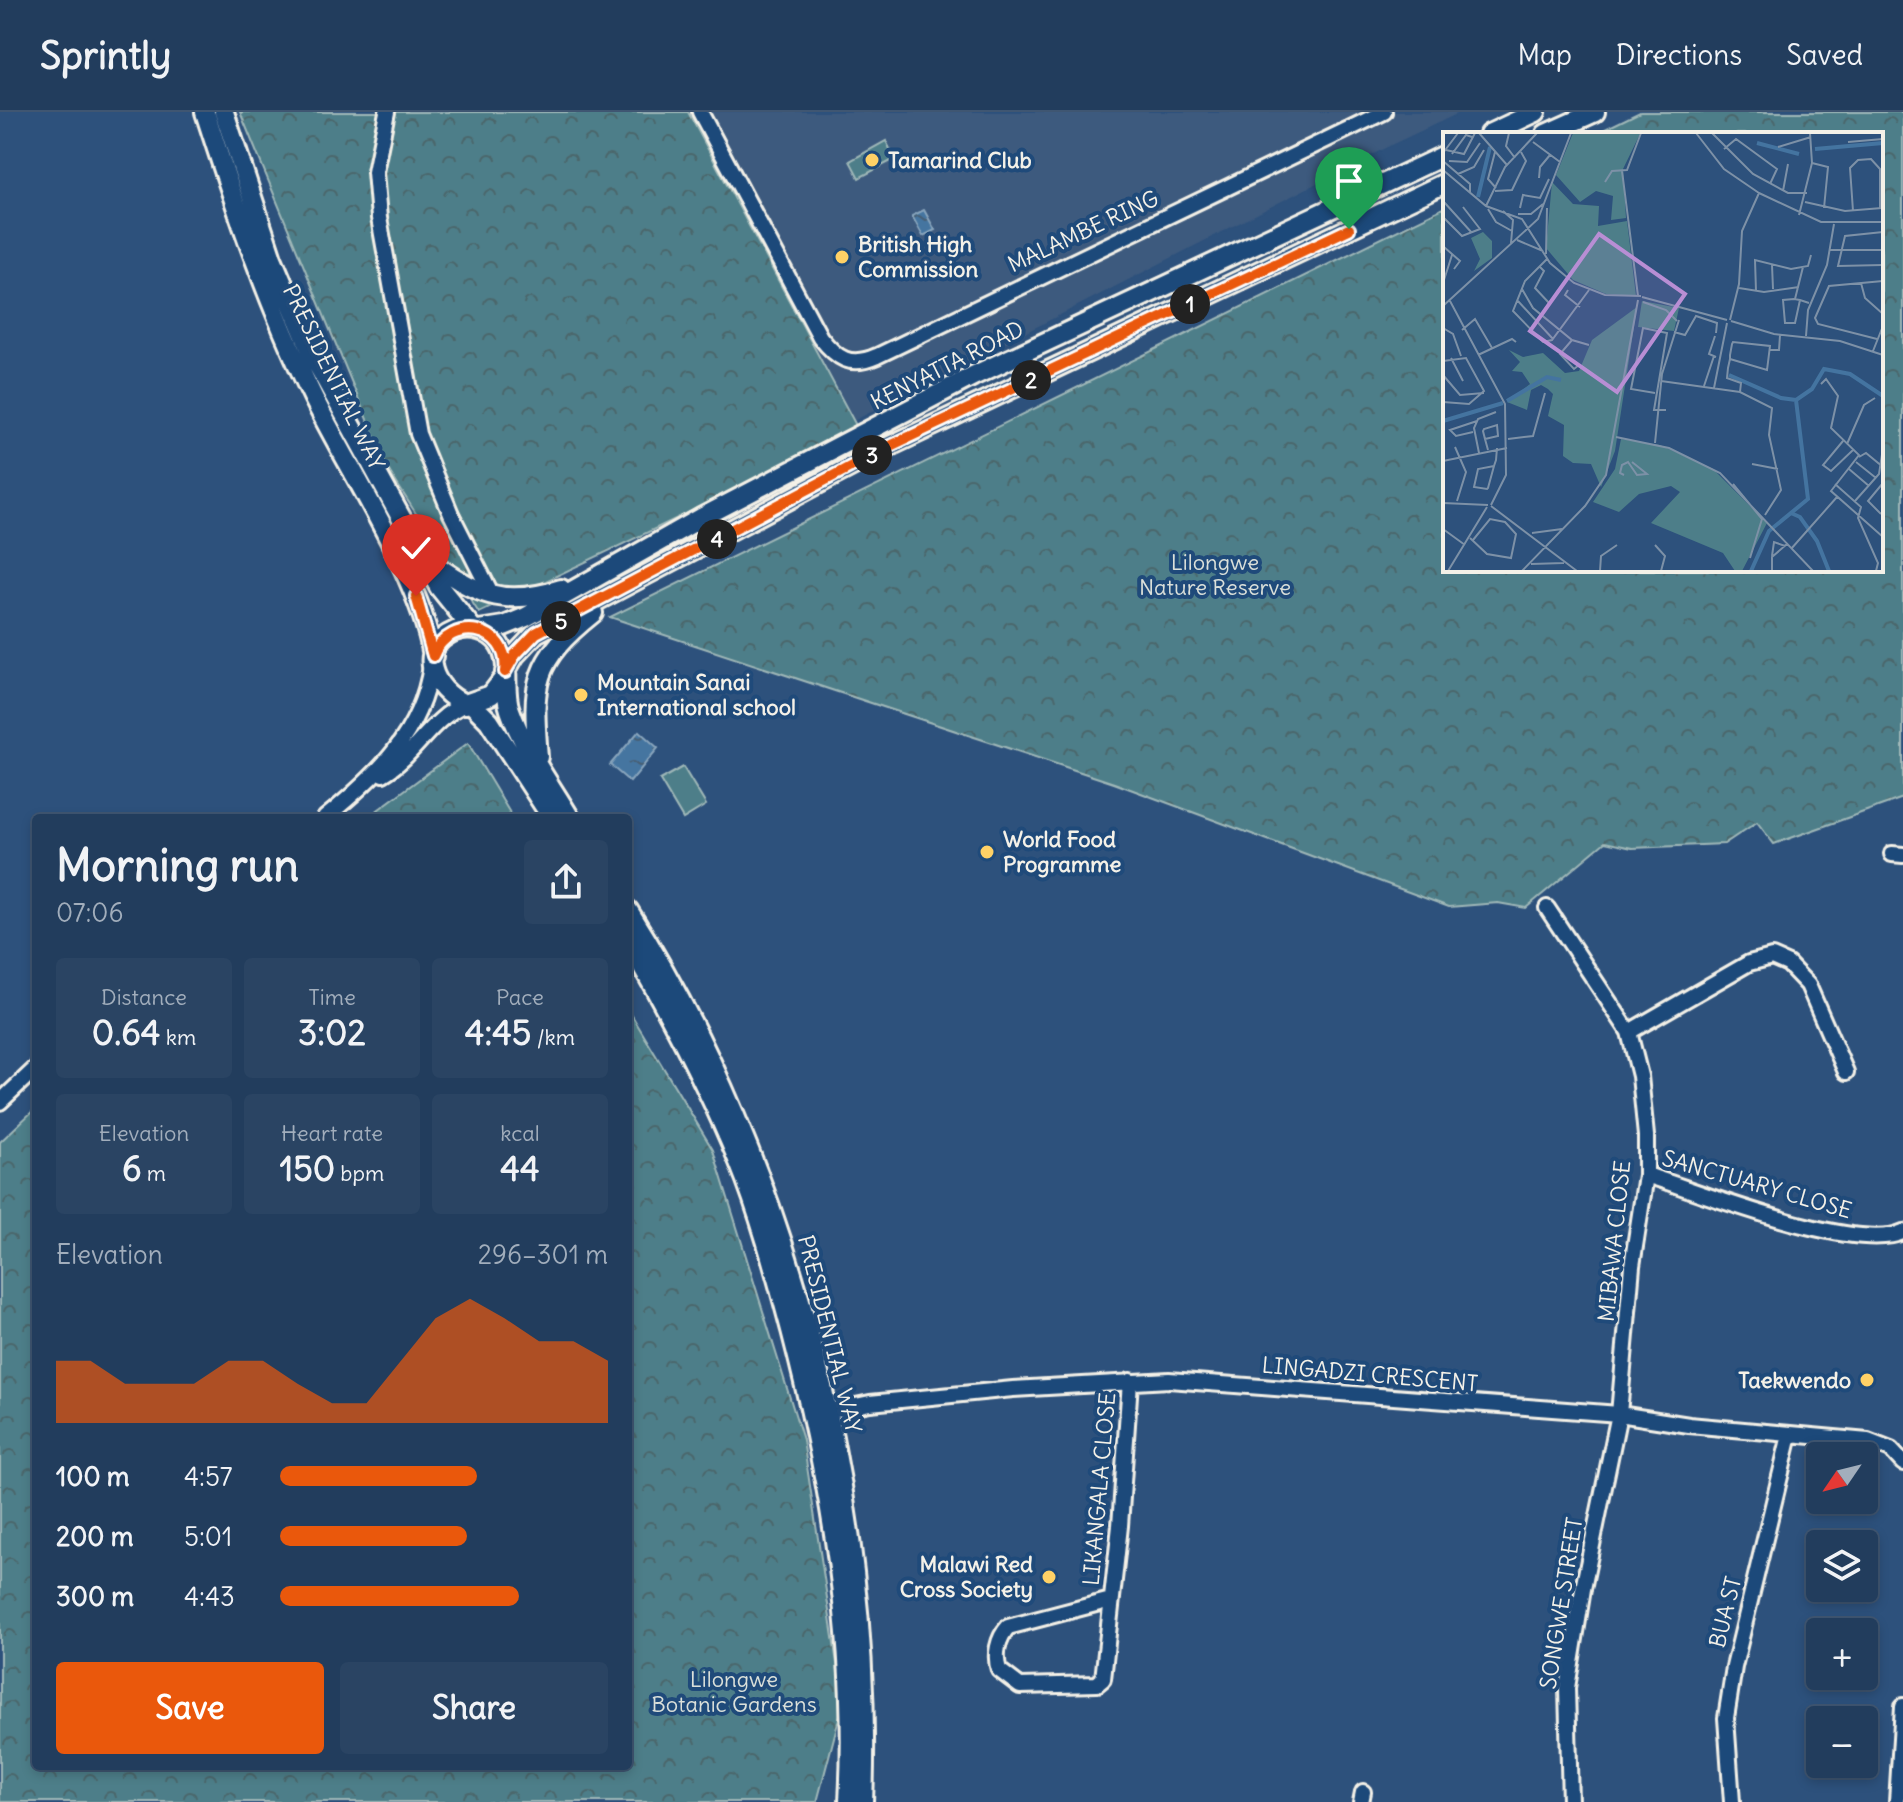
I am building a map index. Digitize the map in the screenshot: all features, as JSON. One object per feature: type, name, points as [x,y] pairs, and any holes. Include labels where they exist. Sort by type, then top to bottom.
[{"type":"main road","points":[[193,112],[210,159],[239,215]]},
{"type":"main road","name":"PRESIDENTIAL WAY","points":[[205,112],[239,215],[295,359],[416,596],[439,688],[468,703],[496,731],[549,814]]},
{"type":"main road","name":"PRESIDENTIAL WAY","points":[[224,112],[272,258],[316,362],[421,556],[458,615],[499,644],[506,661],[509,709],[568,814]]},
{"type":"main road","points":[[1493,132],[1536,112]]},
{"type":"main road","points":[[1550,132],[1595,112]]},
{"type":"main road","name":"KENYATTA ROAD","points":[[475,629],[514,622],[592,582],[701,518],[973,376],[1443,156]]},
{"type":"main road","points":[[468,703],[491,695],[515,655],[536,633],[888,447],[1443,184]]},
{"type":"main road","points":[[421,556],[450,576],[512,600],[532,598],[592,582]]},
{"type":"main road","points":[[538,764],[534,704],[538,674],[557,645],[624,589]]},
{"type":"main road","points":[[432,659],[447,636],[475,629]]},
{"type":"main road","name":"PRESIDENTIAL WAY","points":[[632,917],[704,1050],[751,1151],[780,1235],[827,1412],[839,1468],[864,1669],[863,1802]]},
{"type":"main road","name":"PRESIDENTIAL WAY","points":[[632,948],[697,1070],[740,1165],[769,1253],[815,1420],[848,1646],[853,1724],[849,1802]]},
{"type":"street","points":[[387,112],[375,172],[379,218],[418,434],[451,514],[491,593]]},
{"type":"street","name":"MALAMBE RING","points":[[700,112],[820,337],[836,356],[850,363],[877,356],[1384,112]]},
{"type":"street","points":[[1343,112],[1351,128]]},
{"type":"street","points":[[372,779],[415,725],[427,693],[432,659]]},
{"type":"street","points":[[330,814],[372,779],[397,765],[438,718],[468,703]]},
{"type":"street","name":"MIBAWA CLOSE","points":[[1547,908],[1629,1032],[1645,1107],[1646,1175],[1632,1266],[1619,1414]]},
{"type":"street","points":[[1629,1032],[1749,963],[1772,957],[1788,964],[1808,985],[1846,1072]]},
{"type":"street","points":[[0,1102],[32,1072]]},
{"type":"street","name":"SANCTUARY CLOSE","points":[[1646,1175],[1821,1230],[1879,1237],[1903,1232]]},
{"type":"street","name":"LINGADZI CRESCENT","points":[[827,1412],[870,1403],[1130,1381],[1243,1385],[1619,1414],[1790,1435],[1868,1441],[1891,1450],[1903,1463]]},
{"type":"street","name":"LIKANGALA CLOSE","points":[[1111,1600],[1008,1627],[1001,1634],[997,1649],[999,1670],[1020,1686],[1100,1682],[1106,1668],[1130,1381]]},
{"type":"street","name":"SONGWE STREET","points":[[1570,1802],[1567,1688],[1583,1589],[1619,1414]]},
{"type":"street","name":"BUA ST","points":[[1732,1802],[1726,1718],[1734,1667],[1790,1435]]},
{"type":"street","points":[[1897,1802],[1903,1706]]},
{"type":"shaded area","points":[[284,112],[1461,112],[1393,144],[487,609]]},
{"type":"green space","points":[[240,112],[688,112],[859,431],[479,613],[387,468]]},
{"type":"green space","name":"Lilongwe Nature Reserve","points":[[1640,112],[1903,112],[1903,798],[1774,844],[1757,822],[1724,844],[1632,848],[1605,842],[1526,908],[1498,903],[1449,907],[1114,783],[610,617],[1443,208],[1443,572],[1883,572],[1883,132],[1599,132]]},
{"type":"green space","name":"Tamarind Club","points":[[886,141],[895,159],[859,178],[850,161]]},
{"type":"green space","points":[[468,743],[511,814],[372,814]]},
{"type":"green space","points":[[683,767],[706,805],[683,819],[660,780]]},
{"type":"green space","name":"Lilongwe Botanic Gardens","points":[[632,1016],[713,1150],[803,1440],[843,1703],[817,1802],[0,1802],[0,1142],[32,1112],[32,1770],[632,1770]]},
{"type":"water","points":[[924,210],[935,230],[923,236],[912,216]]},
{"type":"water","points":[[639,731],[658,748],[630,782],[610,765]]},
{"type":"place","name":"Tamarind Club","points":[[872,160]]},
{"type":"place","name":"British High Commission","points":[[842,257]]},
{"type":"place","name":"Mountain Sanai International school","points":[[581,695]]},
{"type":"place","name":"World Food Programme","points":[[987,852]]},
{"type":"place","name":"Taekwendo","points":[[1867,1380]]},
{"type":"place","name":"Malawi Red Cross Society","points":[[1049,1577]]},
{"type":"route","points":[[416,596],[430,635],[433,656],[447,636],[454,631],[472,628],[486,632],[499,644],[506,661],[505,672],[525,642],[536,633],[888,447],[1349,229]]}]
